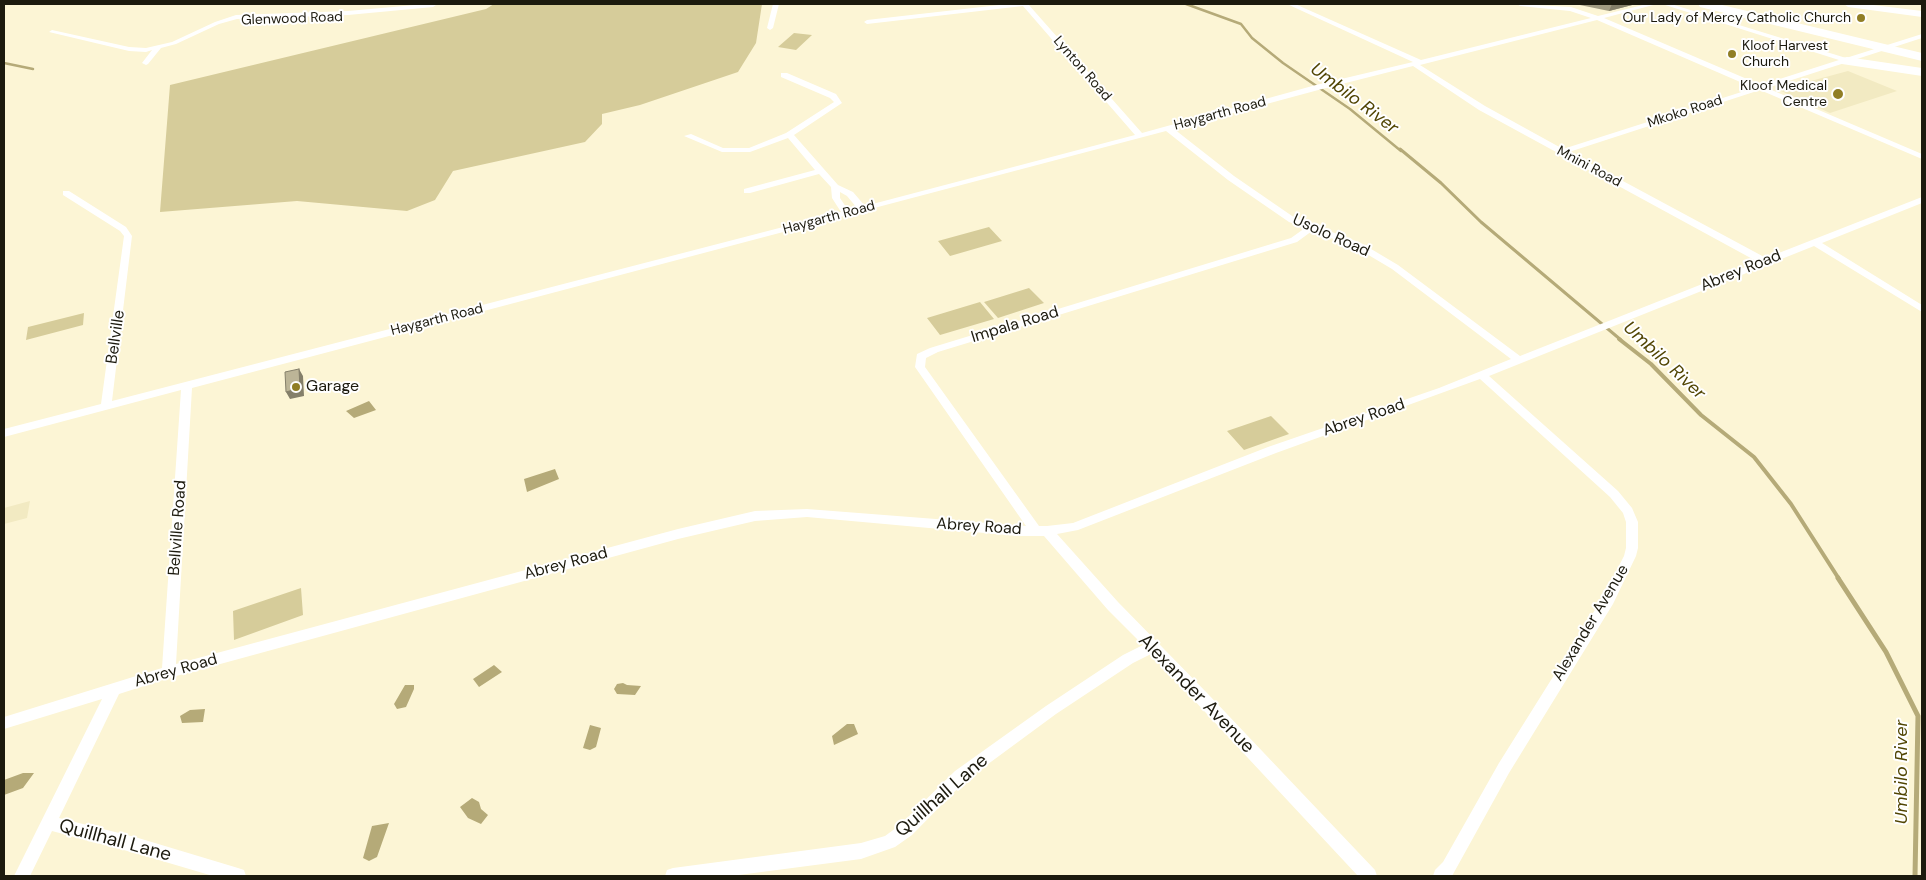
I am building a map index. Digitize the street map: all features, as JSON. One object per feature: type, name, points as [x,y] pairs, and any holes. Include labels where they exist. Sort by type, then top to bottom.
[{"type":"highway","points":[[1704,4],[1922,57]]},
{"type":"highway","points":[[1724,4],[1922,52]]},
{"type":"highway","points":[[1840,59],[1922,72]]},
{"type":"street","points":[[770,28],[776,4]]},
{"type":"street","points":[[867,22],[1024,4]]},
{"type":"street","name":"Lynton Road","points":[[1024,4],[1139,135]]},
{"type":"street","name":"Mnini Road","points":[[1290,4],[1419,64],[1482,108],[1766,262]]},
{"type":"street","points":[[1520,4],[1613,14]]},
{"type":"street","name":"Haygarth Road","points":[[4,433],[846,214],[1301,92],[1654,4]]},
{"type":"street","points":[[1665,4],[1840,59]]},
{"type":"street","points":[[1848,4],[1922,16]]},
{"type":"street","name":"Glenwood Road","points":[[52,32],[129,49],[158,48],[180,41],[210,26],[239,20],[347,17],[437,5]]},
{"type":"street","points":[[1578,10],[1921,156]]},
{"type":"street","name":"Mkoko Road","points":[[1809,70],[1820,63],[1865,54],[1922,36]]},
{"type":"street","points":[[146,63],[158,48]]},
{"type":"street","points":[[1816,52],[1865,54]]},
{"type":"street","name":"Mkoko Road","points":[[1561,152],[1761,87],[1840,59]]},
{"type":"street","points":[[688,136],[708,145],[733,151],[756,148],[789,135],[836,105],[838,100],[827,93],[784,75]]},
{"type":"street","name":"Usolo Road","points":[[1168,128],[1231,178],[1292,220],[1358,245],[1395,267],[1519,360]]},
{"type":"street","points":[[789,135],[835,188],[850,194],[863,209]]},
{"type":"street","points":[[747,191],[821,171]]},
{"type":"street","points":[[835,188],[836,198],[846,214]]},
{"type":"street","name":"Bellville","points":[[66,193],[126,232],[129,241],[106,406]]},
{"type":"street","name":"Abrey Road","points":[[4,722],[169,672],[678,534],[767,514],[824,514],[999,530],[1041,531],[1083,523],[1272,450],[1482,375],[1922,200]]},
{"type":"street","name":"Impala Road","points":[[1041,531],[920,367],[921,356],[934,350],[1294,240],[1310,228]]},
{"type":"street","points":[[1814,242],[1922,309]]},
{"type":"street","name":"Alexander Avenue","points":[[1441,876],[1449,868],[1504,768],[1608,600],[1630,556],[1632,548],[1632,522],[1628,511],[1614,494],[1482,375]]},
{"type":"street","name":"Bellville Road","points":[[169,672],[188,384]]},
{"type":"street","name":"Alexander Avenue","points":[[1041,531],[1203,698],[1369,876]]},
{"type":"street","name":"Quillhall Lane","points":[[673,876],[861,851],[889,842],[906,830],[968,770],[1051,710],[1128,659],[1153,648]]},
{"type":"street","name":"Quillhall Lane","points":[[22,876],[50,823],[114,689]]},
{"type":"street","name":"Quillhall Lane","points":[[50,823],[135,845],[238,876]]},
{"type":"shaded area","points":[[494,4],[762,4],[756,43],[738,72],[640,105],[602,114],[602,124],[585,142],[453,171],[435,200],[407,211],[297,201],[160,212],[170,85],[486,9]]},
{"type":"shaded area","points":[[794,33],[812,35],[796,50],[778,47]]},
{"type":"shaded area","name":"Kloof Medical Centre","points":[[1848,71],[1897,91],[1830,113],[1781,91],[1781,89]]},
{"type":"shaded area","points":[[989,227],[1002,241],[950,256],[938,241]]},
{"type":"shaded area","points":[[1029,288],[1044,303],[998,318],[984,302]]},
{"type":"shaded area","points":[[980,302],[994,319],[940,335],[927,318]]},
{"type":"shaded area","points":[[84,313],[83,325],[26,340],[28,327]]},
{"type":"shaded area","points":[[369,401],[376,410],[354,418],[346,411]]},
{"type":"shaded area","points":[[1271,416],[1289,434],[1244,450],[1227,431]]},
{"type":"shaded area","points":[[555,469],[559,479],[527,492],[524,479]]},
{"type":"shaded area","points":[[30,501],[27,518],[4,524],[4,508]]},
{"type":"shaded area","points":[[301,588],[303,615],[234,640],[233,611]]},
{"type":"shaded area","points":[[494,665],[502,672],[479,687],[473,679]]},
{"type":"shaded area","points":[[617,684],[641,686],[635,695],[617,694],[614,689]]},
{"type":"shaded area","points":[[405,685],[414,685],[414,689],[406,707],[397,709],[394,704]]},
{"type":"shaded area","points":[[205,709],[203,722],[182,723],[180,716],[190,710]]},
{"type":"shaded area","points":[[847,724],[854,724],[858,734],[834,745],[832,736]]},
{"type":"shaded area","points":[[590,725],[601,728],[596,747],[590,750],[583,748]]},
{"type":"shaded area","points":[[23,773],[34,773],[23,788],[4,795],[4,780]]},
{"type":"shaded area","points":[[472,798],[479,802],[481,809],[488,815],[481,824],[468,818],[460,807]]},
{"type":"shaded area","points":[[389,823],[377,857],[369,861],[363,858],[372,826]]},
{"type":"building","points":[[299,369],[300,388],[286,392],[285,372]]},
{"type":"waterway","name":"Umbilo River","points":[[1186,4],[1241,24],[1252,38],[1283,63],[1350,109],[1401,151]]},
{"type":"waterway","points":[[4,63],[33,69]]},
{"type":"waterway","name":"Umbilo River","points":[[1400,149],[1441,183],[1481,222],[1621,340]]},
{"type":"waterway","name":"Umbilo River","points":[[1619,339],[1651,364],[1701,415],[1754,457],[1791,504],[1839,579]]},
{"type":"waterway","name":"Umbilo River","points":[[1838,578],[1886,652],[1918,716],[1915,876]]},
{"type":"place","name":"Our Lady of Mercy Catholic Church","points":[[1861,18]]},
{"type":"place","name":"Kloof Harvest Church","points":[[1732,54]]},
{"type":"place","name":"Kloof Medical Centre","points":[[1838,94]]},
{"type":"place","name":"Garage","points":[[296,387]]}]
